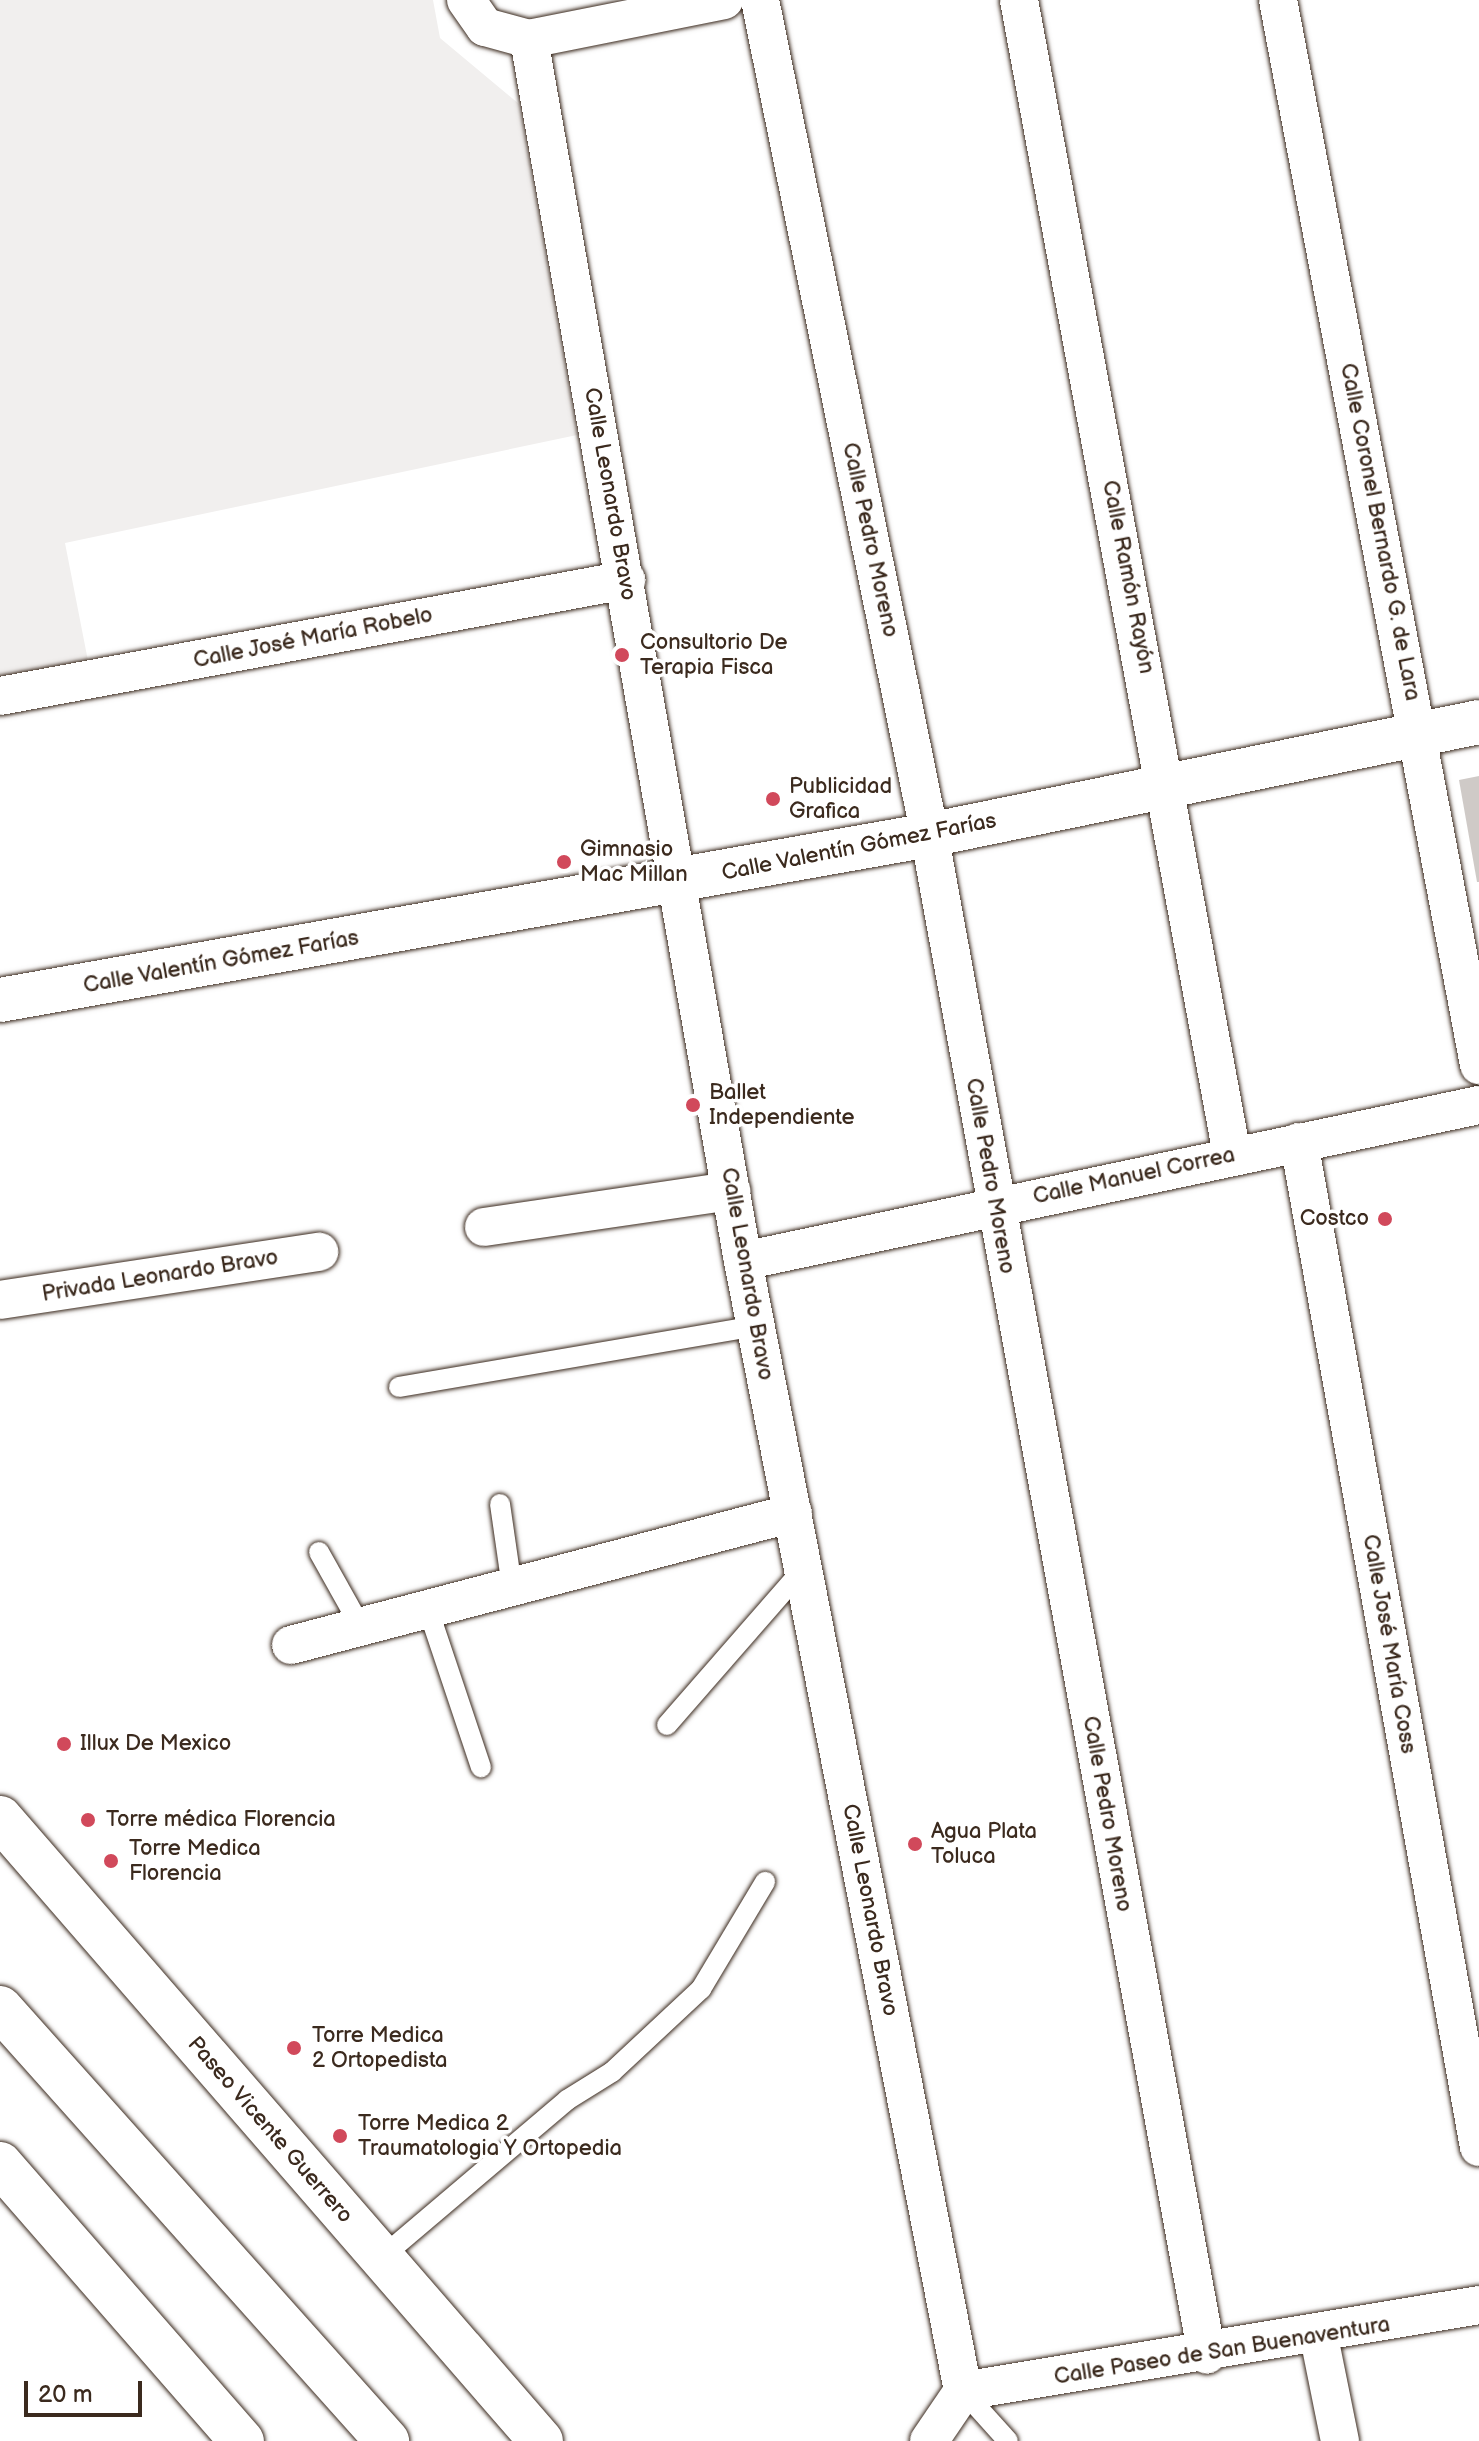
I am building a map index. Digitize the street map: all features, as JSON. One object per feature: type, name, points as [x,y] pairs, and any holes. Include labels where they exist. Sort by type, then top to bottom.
[{"type":"main road","name":"Calle Valentín Gómez Farías","points":[[0,1000],[929,835],[1479,722]]},
{"type":"main road","name":"Paseo Vicente Guerrero","points":[[0,1818],[541,2441]]},
{"type":"main road","points":[[0,2008],[387,2441]]},
{"type":"main road","points":[[0,2164],[242,2441]]},
{"type":"street","points":[[466,0],[485,27],[529,39],[724,0]]},
{"type":"street","name":"Calle Pedro Moreno","points":[[760,0],[929,835],[1207,2355]]},
{"type":"street","name":"Calle Ramón Rayón","points":[[1019,0],[1168,788],[1232,1155]]},
{"type":"street","name":"Calle Coronel Bernardo G. de Lara","points":[[1278,0],[1479,1065]]},
{"type":"street","name":"Calle Leonardo Bravo","points":[[529,39],[681,881],[743,1261],[963,2391]]},
{"type":"street","name":"Calle José María Robelo","points":[[0,696],[626,580]]},
{"type":"street","name":"Calle Manuel Correa","points":[[743,1261],[995,1205],[1479,1105]]},
{"type":"street","name":"Calle José María Coss","points":[[1299,1142],[1479,2147]]},
{"type":"street","points":[[484,1227],[731,1191]]},
{"type":"street","name":"Privada Leonardo Bravo","points":[[0,1300],[319,1252]]},
{"type":"street","points":[[291,1645],[793,1513]]},
{"type":"street","name":"Calle Paseo de San Buenaventura","points":[[963,2391],[1319,2337],[1479,2305]]},
{"type":"street","points":[[1319,2337],[1340,2441]]},
{"type":"street","points":[[929,2441],[963,2391]]},
{"type":"lane","points":[[399,1387],[756,1326]]},
{"type":"lane","points":[[500,1504],[512,1587]]},
{"type":"lane","points":[[319,1552],[361,1627]]},
{"type":"lane","points":[[667,1725],[803,1569]]},
{"type":"lane","points":[[428,1609],[481,1767]]},
{"type":"lane","points":[[381,2258],[567,2100],[612,2072],[701,1989],[765,1882]]},
{"type":"lane","points":[[963,2391],[1008,2441]]},
{"type":"shaded area","points":[[0,0],[433,0],[440,38],[519,104],[577,435],[65,543],[89,666],[0,681]]},
{"type":"building","points":[[1479,776],[1479,882],[1477,882],[1459,780]]},
{"type":"place","name":"Consultorio De Terapia Fisca","points":[[622,655]]},
{"type":"place","name":"Publicidad Grafica","points":[[773,799]]},
{"type":"place","name":"Gimnasio Mac Millan","points":[[564,862]]},
{"type":"place","name":"Ballet Independiente","points":[[693,1105]]},
{"type":"place","name":"Costco","points":[[1385,1219]]},
{"type":"place","name":"Illux De Mexico","points":[[64,1744]]},
{"type":"place","name":"Torre médica Florencia","points":[[88,1820]]},
{"type":"place","name":"Agua Plata Toluca","points":[[915,1844]]},
{"type":"place","name":"Torre Medica Florencia","points":[[111,1861]]},
{"type":"place","name":"Torre Medica 2 Ortopedista","points":[[294,2048]]},
{"type":"place","name":"Torre Medica 2 Traumatologia Y Ortopedia","points":[[340,2136]]}]
